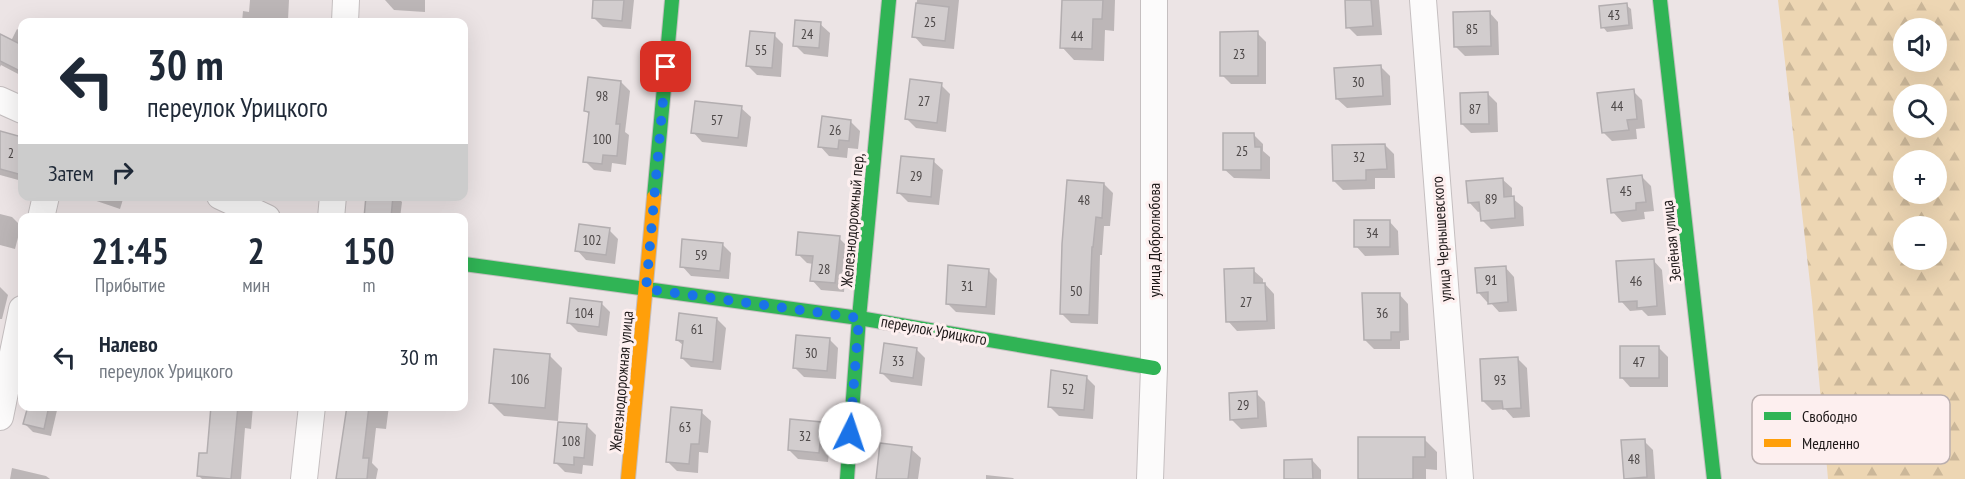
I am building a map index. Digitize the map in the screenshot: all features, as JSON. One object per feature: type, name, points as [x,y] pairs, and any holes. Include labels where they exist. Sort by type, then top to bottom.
[{"type":"street","points":[[345,18],[346,0]]},
{"type":"street","name":"Железнодорожная улица","points":[[628,479],[672,0]]},
{"type":"street","name":"Железнодорожный пер,","points":[[847,479],[888,0]]},
{"type":"street","name":"улица Добролюбова","points":[[1150,479],[1154,368],[1154,0]]},
{"type":"street","name":"улица Чернышевского","points":[[1423,0],[1460,479]]},
{"type":"street","name":"Зелёная улица","points":[[1660,0],[1714,479]]},
{"type":"street","points":[[0,100],[18,108]]},
{"type":"street","points":[[231,201],[256,213]]},
{"type":"street","name":"переулок Урицкого","points":[[468,265],[859,318],[1154,368]]},
{"type":"street","points":[[0,417],[18,329]]},
{"type":"street","points":[[304,479],[311,411]]},
{"type":"green space","points":[[1778,0],[1965,0],[1965,479],[1828,479],[1827,464],[1950,464],[1950,395],[1820,395]]},
{"type":"building","points":[[593,0],[624,0],[622,21],[592,18]]},
{"type":"building","points":[[1062,0],[1103,0],[1102,19],[1093,19],[1092,49],[1060,48]]},
{"type":"building","points":[[1345,0],[1371,0],[1373,26],[1346,28]]},
{"type":"building","points":[[916,3],[949,7],[945,41],[912,37]]},
{"type":"building","points":[[1627,3],[1629,25],[1601,28],[1599,6]]},
{"type":"building","points":[[1490,11],[1491,46],[1454,47],[1453,12]]},
{"type":"building","points":[[795,20],[821,22],[819,48],[793,46]]},
{"type":"building","points":[[750,31],[775,33],[772,68],[746,66]]},
{"type":"building","points":[[1258,31],[1258,76],[1220,76],[1220,32]]},
{"type":"building","points":[[0,34],[18,43],[18,70],[0,61]]},
{"type":"building","points":[[1381,65],[1383,96],[1336,99],[1334,68]]},
{"type":"building","points":[[588,77],[621,81],[616,124],[620,124],[617,156],[603,155],[602,164],[583,162],[589,112],[584,111]]},
{"type":"building","points":[[910,79],[942,83],[937,123],[905,119]]},
{"type":"building","points":[[1634,89],[1637,119],[1627,120],[1629,130],[1602,133],[1597,93]]},
{"type":"building","points":[[1488,92],[1489,124],[1461,124],[1460,93]]},
{"type":"building","points":[[695,101],[742,106],[738,138],[691,133]]},
{"type":"building","points":[[822,116],[851,120],[849,141],[839,140],[838,149],[818,147]]},
{"type":"building","points":[[0,131],[18,136],[18,174],[0,169]]},
{"type":"building","points":[[1223,133],[1254,133],[1255,147],[1261,147],[1261,170],[1223,170]]},
{"type":"building","points":[[1385,144],[1387,169],[1366,170],[1366,180],[1333,181],[1332,145]]},
{"type":"building","points":[[901,156],[934,159],[931,197],[897,193]]},
{"type":"building","points":[[1642,175],[1646,202],[1636,203],[1636,210],[1611,213],[1607,179]]},
{"type":"building","points":[[1503,178],[1504,197],[1514,196],[1515,218],[1481,221],[1479,202],[1468,203],[1466,181]]},
{"type":"building","points":[[1067,180],[1104,183],[1102,218],[1096,217],[1092,247],[1089,315],[1060,314]]},
{"type":"building","points":[[366,201],[393,201],[391,213],[364,213]]},
{"type":"building","points":[[1354,220],[1390,220],[1390,247],[1354,247]]},
{"type":"building","points":[[579,224],[610,228],[606,255],[575,251]]},
{"type":"building","points":[[798,232],[840,236],[835,283],[810,281],[813,256],[796,255]]},
{"type":"building","points":[[682,239],[723,243],[720,271],[680,267]]},
{"type":"building","points":[[1654,259],[1657,306],[1637,308],[1637,301],[1619,302],[1616,261]]},
{"type":"building","points":[[948,265],[989,269],[986,307],[946,304]]},
{"type":"building","points":[[1506,266],[1508,302],[1488,304],[1488,292],[1477,293],[1475,268]]},
{"type":"building","points":[[1254,268],[1254,283],[1265,283],[1267,321],[1226,322],[1224,269]]},
{"type":"building","points":[[1362,293],[1400,293],[1400,332],[1391,332],[1391,340],[1364,340]]},
{"type":"building","points":[[570,298],[602,302],[599,327],[567,323]]},
{"type":"building","points":[[679,313],[717,318],[713,362],[681,358],[683,341],[676,340]]},
{"type":"building","points":[[796,335],[830,338],[827,371],[793,368]]},
{"type":"building","points":[[884,343],[917,348],[913,378],[880,373]]},
{"type":"building","points":[[1620,346],[1659,346],[1659,378],[1620,378]]},
{"type":"building","points":[[494,349],[550,354],[545,408],[489,403]]},
{"type":"building","points":[[1518,357],[1521,408],[1503,409],[1502,401],[1482,401],[1480,359]]},
{"type":"building","points":[[1051,370],[1087,376],[1084,410],[1048,407]]},
{"type":"building","points":[[1257,391],[1258,418],[1230,420],[1229,393]]},
{"type":"building","points":[[671,407],[702,410],[699,444],[691,444],[689,464],[666,462]]},
{"type":"building","points":[[27,411],[48,411],[44,429],[23,424]]},
{"type":"building","points":[[211,411],[238,411],[231,479],[197,476],[199,453],[207,453]]},
{"type":"building","points":[[346,411],[368,411],[363,458],[369,458],[367,479],[336,479]]},
{"type":"building","points":[[790,419],[822,422],[819,453],[788,450]]},
{"type":"building","points":[[558,422],[587,424],[584,458],[574,457],[574,465],[554,463]]},
{"type":"building","points":[[1358,437],[1425,437],[1425,457],[1413,457],[1413,479],[1358,479]]},
{"type":"building","points":[[1645,439],[1647,477],[1624,479],[1621,440]]},
{"type":"building","points":[[880,443],[912,447],[908,479],[876,479]]},
{"type":"building","points":[[1312,459],[1313,479],[1284,479],[1284,460]]},
{"type":"traffic: fast","points":[[654,197],[672,0]]},
{"type":"traffic: fast","points":[[847,479],[859,318],[889,0]]},
{"type":"traffic: fast","points":[[1660,0],[1714,479]]},
{"type":"traffic: fast","points":[[468,265],[859,318],[1154,368]]},
{"type":"traffic: slow","points":[[628,479],[654,197]]},
{"type":"route","points":[[666,67],[646,289],[859,318],[850,433]]}]
